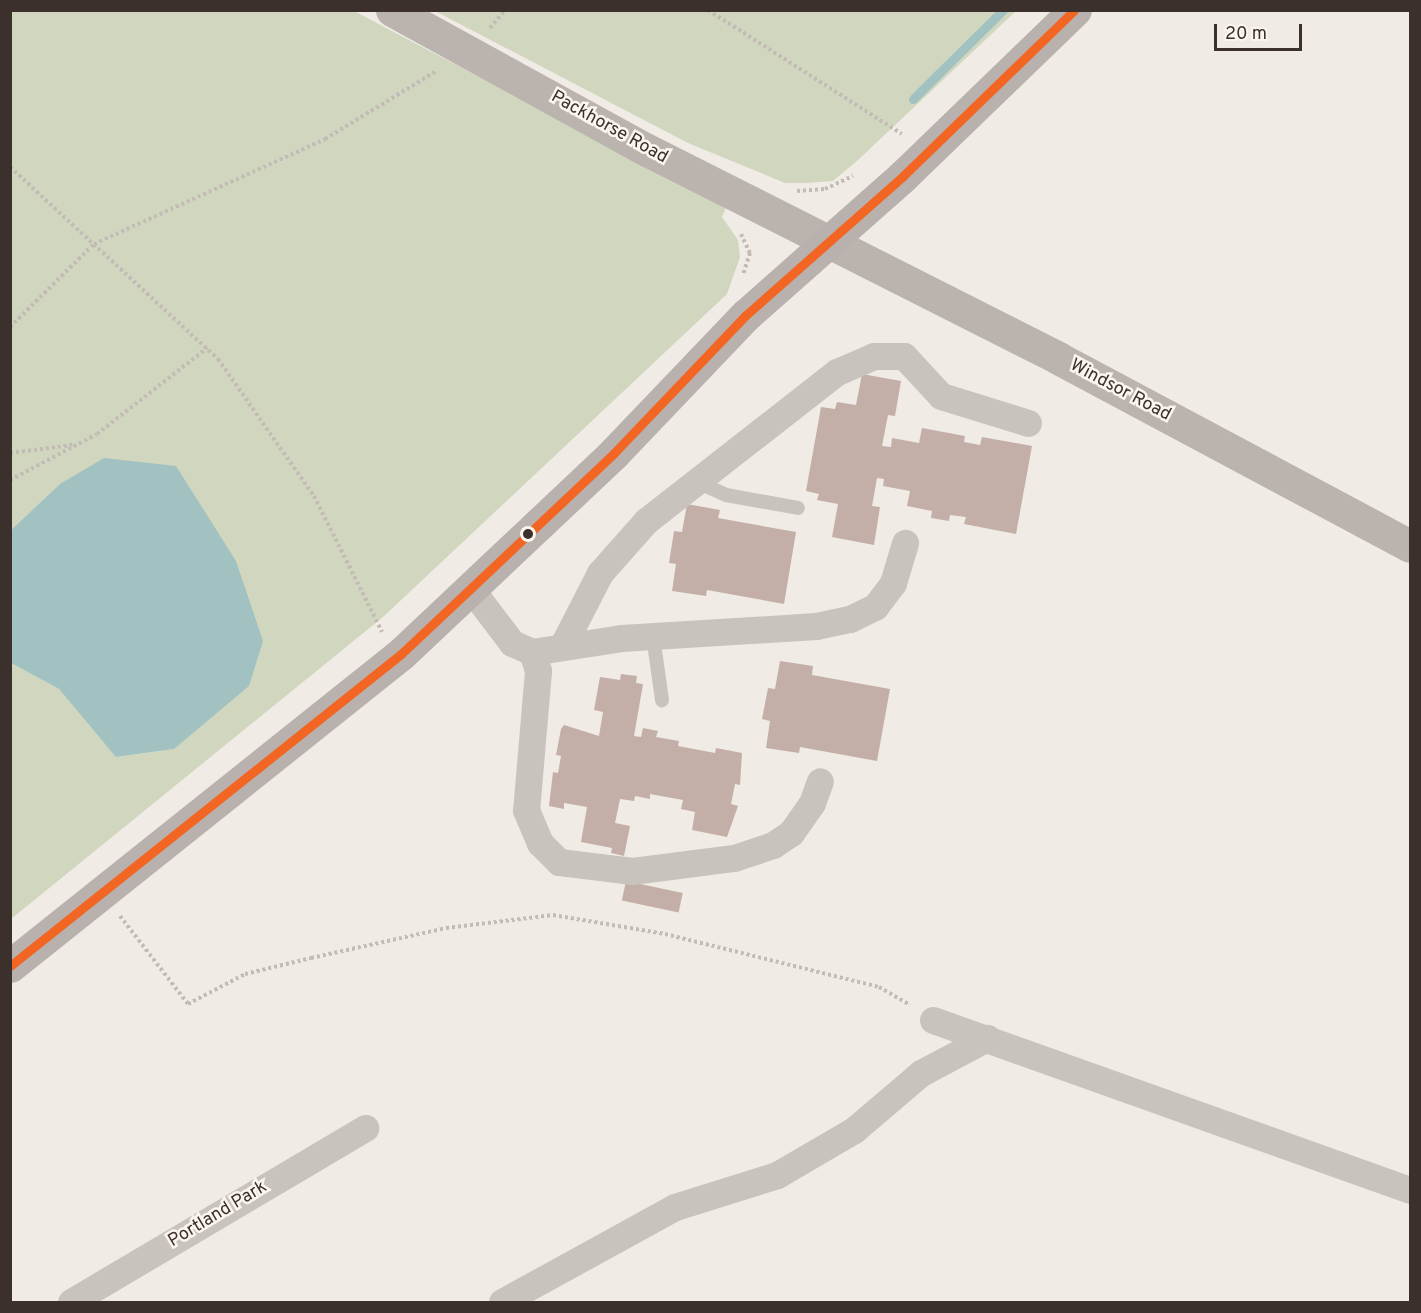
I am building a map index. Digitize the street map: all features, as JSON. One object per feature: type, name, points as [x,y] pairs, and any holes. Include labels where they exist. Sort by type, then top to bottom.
[{"type":"main road","name":"Packhorse Road","points":[[392,10],[647,150],[828,240]]},
{"type":"main road","points":[[10,966],[101,891],[401,654],[614,453],[746,315],[903,176],[1075,10]]},
{"type":"main road","name":"Windsor Road","points":[[828,240],[1058,358],[1410,546]]},
{"type":"street","points":[[562,647],[600,573],[646,520],[698,482],[837,372],[874,356],[904,356],[941,396],[1028,423]]},
{"type":"street","points":[[471,589],[512,643],[532,652],[653,636],[816,626],[850,619],[874,607],[893,583],[905,543]]},
{"type":"street","points":[[532,652],[538,671],[526,810],[540,843],[559,862],[632,871],[734,858],[773,845],[791,833],[812,803],[819,781]]},
{"type":"street","points":[[933,1020],[1410,1190]]},
{"type":"street","points":[[502,1302],[675,1206],[777,1174],[854,1130],[921,1073],[987,1038]]},
{"type":"street","name":"Portland Park","points":[[71,1302],[365,1128]]},
{"type":"lane","points":[[698,482],[726,495],[798,507]]},
{"type":"lane","points":[[653,636],[662,700]]},
{"type":"path","points":[[708,10],[904,135]]},
{"type":"path","points":[[10,327],[94,244],[325,139],[470,51]]},
{"type":"path","points":[[896,143],[913,127]]},
{"type":"path","points":[[10,167],[207,348],[314,496],[379,629],[401,654]]},
{"type":"path","points":[[741,283],[750,253],[736,223],[754,203],[774,187],[825,189],[862,172]]},
{"type":"path","points":[[10,480],[97,434],[207,348]]},
{"type":"path","points":[[10,453],[77,444]]},
{"type":"path","points":[[370,636],[388,621]]},
{"type":"path","points":[[101,891],[188,1004],[245,974],[311,957],[446,928],[553,915],[665,934],[879,987],[933,1020]]},
{"type":"green space","points":[[11,11],[354,11],[726,207],[722,217],[738,240],[740,257],[727,294],[383,617],[11,919],[11,663],[59,689],[117,757],[174,749],[60,484],[11,530]]},
{"type":"green space","points":[[435,11],[1016,11],[833,181],[785,183],[688,143]]},
{"type":"water","points":[[104,458],[176,466],[236,561],[263,641],[249,686],[174,749],[116,757],[59,689],[11,663],[11,530],[60,484]]},
{"type":"building","points":[[862,374],[901,381],[895,416],[888,415],[882,446],[891,447],[892,438],[919,443],[922,428],[965,436],[964,442],[980,445],[982,437],[1032,446],[1016,534],[964,524],[966,517],[950,515],[949,521],[931,518],[932,511],[907,506],[910,491],[883,486],[884,479],[877,478],[872,506],[880,507],[874,545],[832,537],[838,504],[817,500],[819,494],[806,491],[821,407],[835,409],[837,402],[856,405]]},
{"type":"building","points":[[687,504],[720,510],[718,518],[796,532],[784,604],[707,590],[706,596],[672,591],[676,564],[669,563],[674,531],[682,532]]},
{"type":"building","points":[[780,661],[813,666],[812,675],[890,689],[877,761],[800,747],[799,753],[766,748],[770,721],[762,719],[768,688],[775,689]]},
{"type":"building","points":[[621,674],[637,676],[636,683],[643,684],[634,736],[641,737],[643,728],[658,731],[656,737],[679,741],[678,746],[715,753],[716,748],[742,753],[740,785],[735,784],[731,804],[738,806],[727,837],[692,830],[695,812],[681,809],[683,800],[650,794],[650,799],[635,796],[634,801],[620,799],[615,823],[630,826],[624,856],[611,853],[612,848],[581,842],[587,807],[564,803],[564,809],[549,806],[553,772],[558,773],[561,756],[556,755],[561,729],[564,725],[599,736],[603,712],[594,710],[600,677],[620,680]]},
{"type":"building","points":[[626,881],[683,893],[679,913],[622,901]]},
{"type":"waterway","points":[[913,99],[1003,10]]},
{"type":"transit line","points":[[10,966],[401,654],[614,453],[746,315],[903,176],[1074,10]]}]
